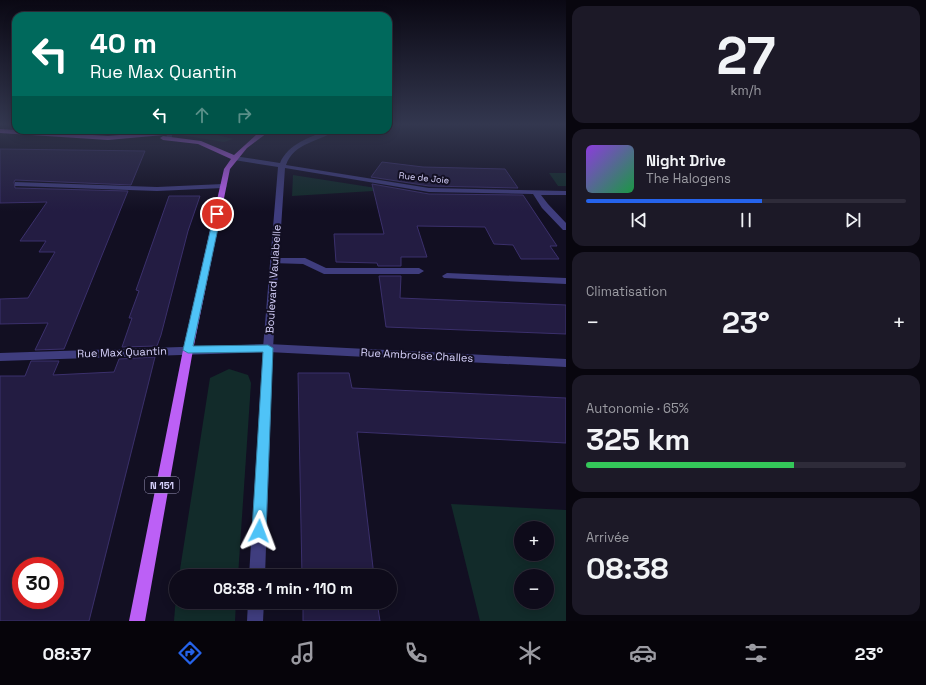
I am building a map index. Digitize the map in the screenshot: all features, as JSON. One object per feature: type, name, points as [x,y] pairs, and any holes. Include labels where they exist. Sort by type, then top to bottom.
[{"type":"main road","points":[[223,153],[234,158]]},
{"type":"main road","name":"N 151","points":[[137,621],[188,350],[223,186],[227,169],[234,158],[240,153]]},
{"type":"street","points":[[282,165],[285,158],[291,153]]},
{"type":"street","name":"Rue de Joie","points":[[234,158],[422,189],[566,193]]},
{"type":"street","name":"Boulevard Vaulabelle","points":[[257,569],[268,348],[282,165]]},
{"type":"street","points":[[18,184],[157,189],[223,186]]},
{"type":"street","points":[[536,193],[545,206],[566,228]]},
{"type":"street","points":[[274,261],[305,261],[324,271],[419,271]]},
{"type":"street","points":[[447,276],[566,281]]},
{"type":"street","name":"Rue Max Quantin","points":[[0,357],[268,348]]},
{"type":"street","name":"Rue Ambroise Challes","points":[[268,348],[566,363]]},
{"type":"street","points":[[255,621],[256,609]]},
{"type":"green space","points":[[549,173],[566,173],[566,186],[558,186]]},
{"type":"green space","points":[[293,175],[389,190],[292,196]]},
{"type":"green space","points":[[229,369],[248,375],[251,383],[238,569],[180,569],[210,378]]},
{"type":"green space","points":[[451,504],[566,510],[566,621],[480,621]]},
{"type":"green space","points":[[175,609],[236,609],[235,621],[174,621]]},
{"type":"building","points":[[0,153],[144,153],[131,185],[15,180],[14,182],[15,188],[128,191],[64,349],[35,350],[48,323],[0,324],[0,299],[28,298],[55,252],[39,252],[46,241],[20,241],[47,202],[0,203]]},
{"type":"building","points":[[382,162],[423,167],[505,169],[518,188],[429,186],[371,177]]},
{"type":"building","points":[[372,184],[429,194],[523,195],[557,246],[550,246],[559,259],[521,259],[513,245],[494,244],[485,227],[417,226],[427,257],[401,257],[401,266],[378,266],[377,263],[336,262],[334,234],[384,234]]},
{"type":"building","points":[[169,196],[200,196],[188,231],[161,335],[157,346],[122,347],[132,318],[129,318],[139,291],[136,290]]},
{"type":"building","points":[[379,276],[401,276],[400,298],[566,305],[566,334],[386,327]]},
{"type":"building","points":[[155,357],[89,621],[0,621],[0,376],[25,376],[31,361],[59,361],[53,375],[114,372],[119,359]]},
{"type":"building","points":[[298,373],[349,373],[352,388],[566,398],[566,443],[357,432],[373,569],[302,569]]},
{"type":"building","points":[[303,609],[378,609],[380,621],[303,621]]},
{"type":"route","points":[[217,214],[188,350],[268,348],[259,531]]}]
